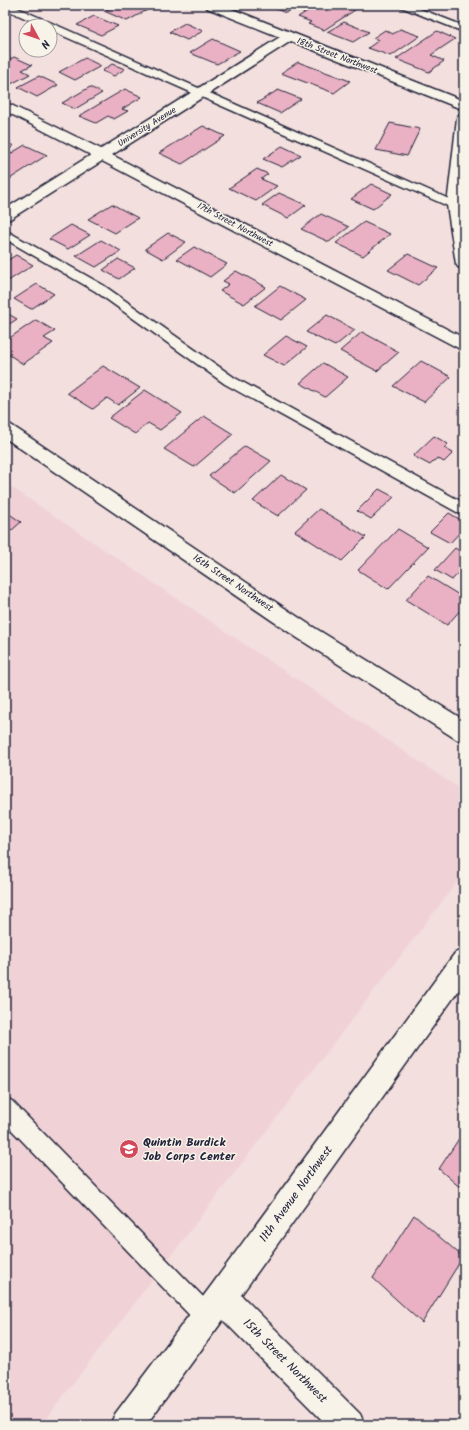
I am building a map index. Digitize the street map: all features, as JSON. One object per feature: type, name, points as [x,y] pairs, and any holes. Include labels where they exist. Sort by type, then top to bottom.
[{"type":"street","name":"18th Street Northwest","points":[[211,5],[464,106]]},
{"type":"street","name":"University Avenue","points":[[5,216],[288,37]]},
{"type":"street","name":"17th Street Northwest","points":[[5,106],[102,155],[464,345]]},
{"type":"street","points":[[464,118],[454,205],[464,264]]},
{"type":"street","name":"16th Street Northwest","points":[[5,429],[303,631],[464,732]]},
{"type":"street","name":"11th Avenue Northwest","points":[[126,1425],[214,1307],[464,962]]},
{"type":"street","name":"15th Street Northwest","points":[[214,1307],[349,1425]]},
{"type":"lane","points":[[401,5],[464,29]]},
{"type":"lane","points":[[5,6],[203,92],[454,205]]},
{"type":"lane","points":[[5,234],[99,288],[230,381],[464,510]]},
{"type":"lane","points":[[5,1108],[214,1307]]},
{"type":"shaded area","name":"Quintin Burdick Job Corps Center","points":[[5,483],[464,792],[464,873],[41,1425],[5,1425]]},
{"type":"building","points":[[115,5],[145,5],[151,8],[127,21],[104,11]]},
{"type":"building","points":[[300,5],[286,13],[268,6]]},
{"type":"building","points":[[317,5],[334,9],[341,5],[355,10],[324,30],[308,24],[311,22],[298,17]]},
{"type":"building","points":[[94,16],[118,26],[101,35],[77,25]]},
{"type":"building","points":[[344,22],[369,32],[353,42],[327,32]]},
{"type":"building","points":[[185,23],[203,31],[187,40],[169,32]]},
{"type":"building","points":[[400,29],[420,36],[391,56],[368,48],[379,40],[373,38],[385,30],[393,34]]},
{"type":"building","points":[[437,31],[455,39],[431,55],[444,61],[429,72],[396,59]]},
{"type":"building","points":[[213,39],[240,51],[217,64],[190,53]]},
{"type":"building","points":[[14,57],[32,65],[22,70],[30,74],[11,84],[5,81],[5,62]]},
{"type":"building","points":[[85,58],[101,66],[75,80],[59,72]]},
{"type":"building","points":[[298,62],[350,81],[334,93],[281,73]]},
{"type":"building","points":[[112,64],[125,69],[114,76],[102,71]]},
{"type":"building","points":[[39,76],[58,85],[37,97],[18,87]]},
{"type":"building","points":[[90,87],[102,93],[75,109],[62,103]]},
{"type":"building","points":[[125,89],[142,97],[122,109],[128,111],[114,119],[108,116],[96,123],[79,116]]},
{"type":"building","points":[[278,90],[301,99],[280,113],[257,103]]},
{"type":"building","points":[[390,123],[420,129],[407,156],[376,150]]},
{"type":"building","points":[[203,126],[225,136],[182,164],[159,153]]},
{"type":"building","points":[[5,142],[14,146],[5,152]]},
{"type":"building","points":[[25,145],[47,155],[5,182],[5,157]]},
{"type":"building","points":[[282,146],[301,155],[282,167],[263,159]]},
{"type":"building","points":[[257,169],[268,174],[261,179],[277,186],[256,201],[229,188]]},
{"type":"building","points":[[371,184],[392,194],[373,209],[351,199]]},
{"type":"building","points":[[279,193],[306,205],[288,218],[262,205]]},
{"type":"building","points":[[112,204],[138,218],[115,233],[88,219]]},
{"type":"building","points":[[321,214],[349,227],[329,242],[301,229]]},
{"type":"building","points":[[364,222],[390,234],[363,256],[336,243]]},
{"type":"building","points":[[71,225],[90,235],[68,249],[49,239]]},
{"type":"building","points":[[168,233],[186,242],[163,259],[145,249]]},
{"type":"building","points":[[101,240],[121,251],[96,267],[76,256]]},
{"type":"building","points":[[194,247],[227,264],[210,277],[177,259]]},
{"type":"building","points":[[408,254],[438,268],[418,285],[388,270]]},
{"type":"building","points":[[16,255],[33,265],[5,283],[5,262]]},
{"type":"building","points":[[118,259],[135,268],[119,279],[103,270]]},
{"type":"building","points":[[236,271],[266,287],[244,304],[220,291],[229,284],[223,281]]},
{"type":"building","points":[[37,284],[54,294],[31,309],[14,299]]},
{"type":"building","points":[[280,286],[306,300],[281,320],[255,306]]},
{"type":"building","points":[[5,312],[17,319],[5,327]]},
{"type":"building","points":[[327,315],[355,330],[335,346],[306,332]]},
{"type":"building","points":[[36,320],[55,331],[44,338],[53,343],[23,364],[5,352],[5,341]]},
{"type":"building","points":[[362,332],[399,352],[377,371],[340,351]]},
{"type":"building","points":[[286,336],[307,347],[284,366],[263,355]]},
{"type":"building","points":[[421,361],[451,377],[424,402],[393,386]]},
{"type":"building","points":[[323,363],[348,377],[325,397],[300,383]]},
{"type":"building","points":[[103,366],[140,388],[118,405],[107,398],[93,409],[67,393]]},
{"type":"building","points":[[145,390],[182,413],[160,430],[148,423],[135,434],[109,418]]},
{"type":"building","points":[[204,416],[233,434],[194,467],[164,449]]},
{"type":"building","points":[[434,436],[448,444],[444,448],[453,453],[444,462],[437,458],[430,465],[413,456]]},
{"type":"building","points":[[245,446],[271,461],[235,493],[209,476]]},
{"type":"building","points":[[281,475],[306,490],[278,516],[253,501]]},
{"type":"building","points":[[379,489],[394,497],[371,519],[357,511]]},
{"type":"building","points":[[319,509],[366,537],[342,561],[295,531]]},
{"type":"building","points":[[5,511],[21,522],[12,530],[5,525]]},
{"type":"building","points":[[449,513],[464,522],[460,528],[463,529],[450,543],[430,532]]},
{"type":"building","points":[[398,529],[428,547],[388,589],[358,570]]},
{"type":"building","points":[[455,548],[464,554],[464,567],[452,580],[435,570]]},
{"type":"building","points":[[428,576],[464,598],[464,606],[447,625],[406,600]]},
{"type":"building","points":[[464,1131],[464,1191],[439,1169]]},
{"type":"building","points":[[414,1215],[463,1257],[422,1323],[373,1278]]},
{"type":"place","name":"Quintin Burdick Job Corps Center","points":[[129,1149]]}]
